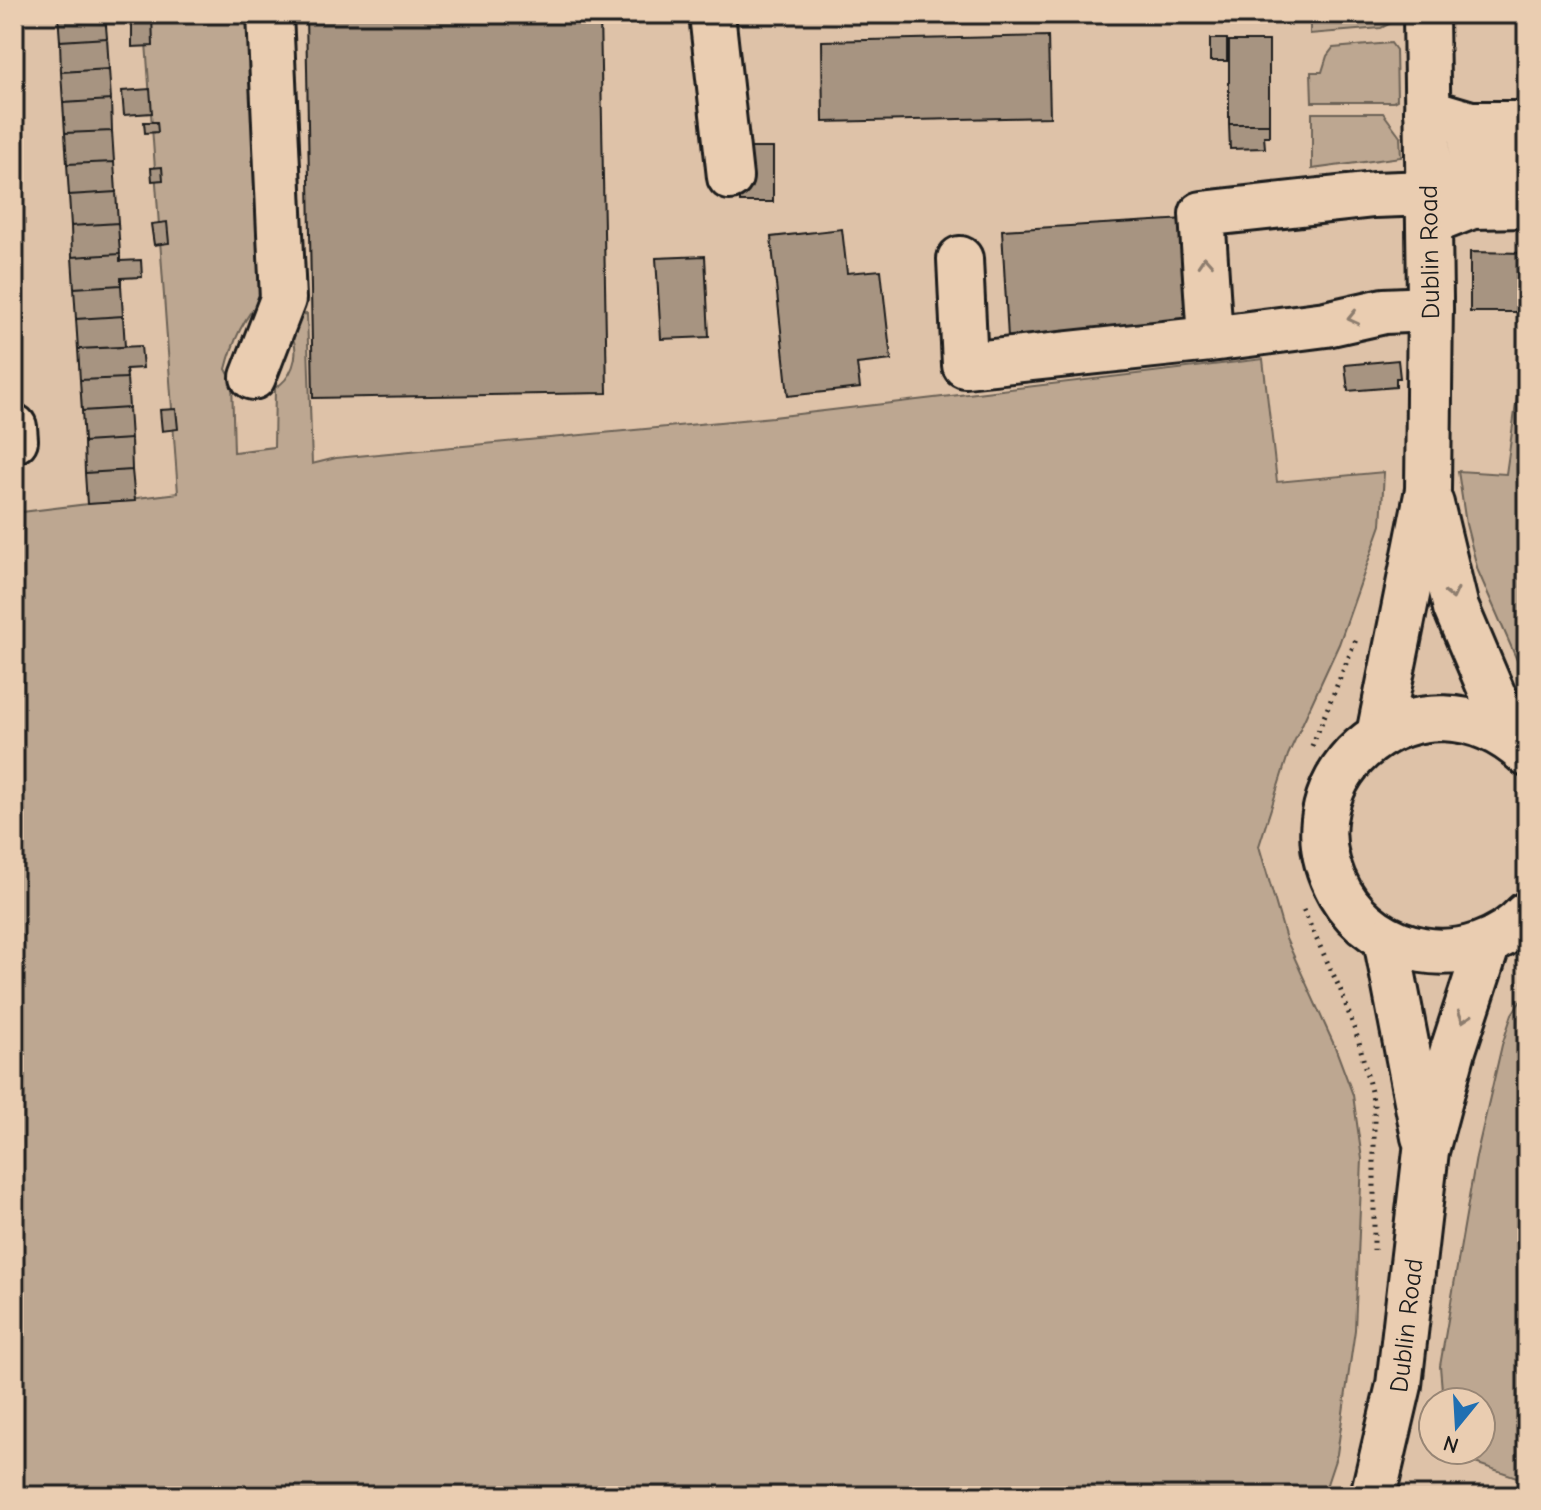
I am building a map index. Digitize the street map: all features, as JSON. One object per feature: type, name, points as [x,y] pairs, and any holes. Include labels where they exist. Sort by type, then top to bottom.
[{"type":"main road","points":[[253,377],[283,299],[270,14]]},
{"type":"main road","points":[[712,14],[730,177]]},
{"type":"main road","name":"Dublin Road","points":[[1379,735],[1428,490],[1430,309],[1426,14]]},
{"type":"main road","points":[[1210,339],[1202,214],[1374,195],[1429,208],[1501,205],[1501,124],[1427,111]]},
{"type":"main road","points":[[960,259],[965,365],[1210,339],[1326,324],[1384,311],[1430,309]]},
{"type":"main road","points":[[14,427],[15,440]]},
{"type":"main road","name":"Dublin Road","points":[[1428,490],[1456,608],[1519,747]]},
{"type":"main road","points":[[1519,747],[1488,726],[1462,718],[1434,717],[1406,722],[1379,735],[1352,758],[1334,785],[1325,816],[1325,848],[1332,878],[1346,904],[1364,923],[1386,939],[1408,947],[1432,952],[1460,951],[1488,943],[1516,926],[1527,914]]},
{"type":"main road","name":"Dublin Road","points":[[1386,939],[1426,1151]]},
{"type":"main road","name":"Dublin Road","points":[[1373,1496],[1399,1385],[1426,1151],[1453,1050],[1488,943]]},
{"type":"shaded area","points":[[144,14],[257,14],[261,300],[239,332],[226,369],[232,380],[234,452],[274,447],[275,388],[286,379],[295,360],[293,338],[282,315],[307,314],[312,464],[336,458],[773,417],[1263,359],[1277,482],[1384,472],[1381,525],[1339,644],[1288,755],[1259,846],[1286,939],[1335,1047],[1353,1095],[1362,1159],[1355,1330],[1337,1454],[1323,1496],[14,1496],[14,513],[178,493]]},
{"type":"shaded area","points":[[1310,15],[1393,15],[1393,22],[1381,28],[1310,34]]},
{"type":"shaded area","points":[[1391,43],[1396,50],[1397,100],[1312,102],[1311,72],[1322,72],[1333,48]]},
{"type":"shaded area","points":[[1312,113],[1383,113],[1400,136],[1401,157],[1312,169]]},
{"type":"shaded area","points":[[1527,370],[1527,683],[1478,571],[1466,524],[1458,471],[1506,474],[1519,383]]},
{"type":"shaded area","points":[[1527,991],[1527,1484],[1523,1479],[1484,1466],[1497,1466],[1497,1386],[1442,1386],[1440,1366],[1476,1157],[1512,1014]]},
{"type":"building","points":[[58,14],[105,14],[107,38],[60,41]]},
{"type":"building","points":[[132,14],[152,14],[153,46],[132,47]]},
{"type":"building","points":[[306,14],[600,14],[607,393],[313,398]]},
{"type":"building","points":[[1226,14],[1261,14],[1261,23],[1226,23]]},
{"type":"building","points":[[1048,36],[1050,117],[823,122],[822,41]]},
{"type":"building","points":[[107,38],[109,69],[61,72],[60,41]]},
{"type":"building","points":[[1210,39],[1227,39],[1227,61],[1210,61]]},
{"type":"building","points":[[1229,41],[1269,41],[1269,124],[1229,124]]},
{"type":"building","points":[[109,69],[111,100],[63,103],[61,72]]},
{"type":"building","points":[[150,89],[152,113],[124,115],[122,91]]},
{"type":"building","points":[[111,100],[112,131],[65,133],[63,103]]},
{"type":"building","points":[[144,122],[157,122],[158,132],[145,133]]},
{"type":"building","points":[[1229,124],[1269,124],[1269,136],[1264,136],[1265,148],[1230,149]]},
{"type":"building","points":[[112,131],[114,162],[67,164],[65,133]]},
{"type":"building","points":[[740,148],[773,148],[773,202],[740,202]]},
{"type":"building","points":[[114,162],[116,192],[69,195],[67,164]]},
{"type":"building","points":[[162,167],[163,180],[152,181],[151,168]]},
{"type":"building","points":[[116,192],[118,223],[71,226],[69,195]]},
{"type":"building","points":[[1186,219],[1192,328],[1008,338],[1002,230]]},
{"type":"building","points":[[167,222],[169,243],[154,245],[151,224]]},
{"type":"building","points":[[118,223],[120,254],[72,257],[71,226]]},
{"type":"building","points":[[842,229],[847,273],[881,270],[891,360],[857,364],[860,388],[788,396],[771,237]]},
{"type":"building","points":[[1470,252],[1527,253],[1527,312],[1470,312]]},
{"type":"building","points":[[120,254],[120,261],[141,260],[142,277],[121,278],[121,285],[74,288],[72,257]]},
{"type":"building","points":[[705,256],[709,337],[661,339],[656,258]]},
{"type":"building","points":[[121,285],[123,316],[76,319],[74,288]]},
{"type":"building","points":[[123,316],[125,347],[78,349],[76,319]]},
{"type":"building","points":[[141,346],[143,368],[126,369],[127,378],[80,380],[78,349]]},
{"type":"building","points":[[1398,360],[1400,378],[1396,378],[1396,387],[1348,391],[1345,365]]},
{"type":"building","points":[[127,378],[129,408],[82,411],[80,380]]},
{"type":"building","points":[[129,408],[131,439],[84,442],[82,411]]},
{"type":"building","points":[[176,409],[178,429],[162,431],[160,410]]},
{"type":"building","points":[[131,439],[132,470],[85,473],[84,442]]},
{"type":"building","points":[[132,470],[135,501],[87,504],[85,473]]}]
